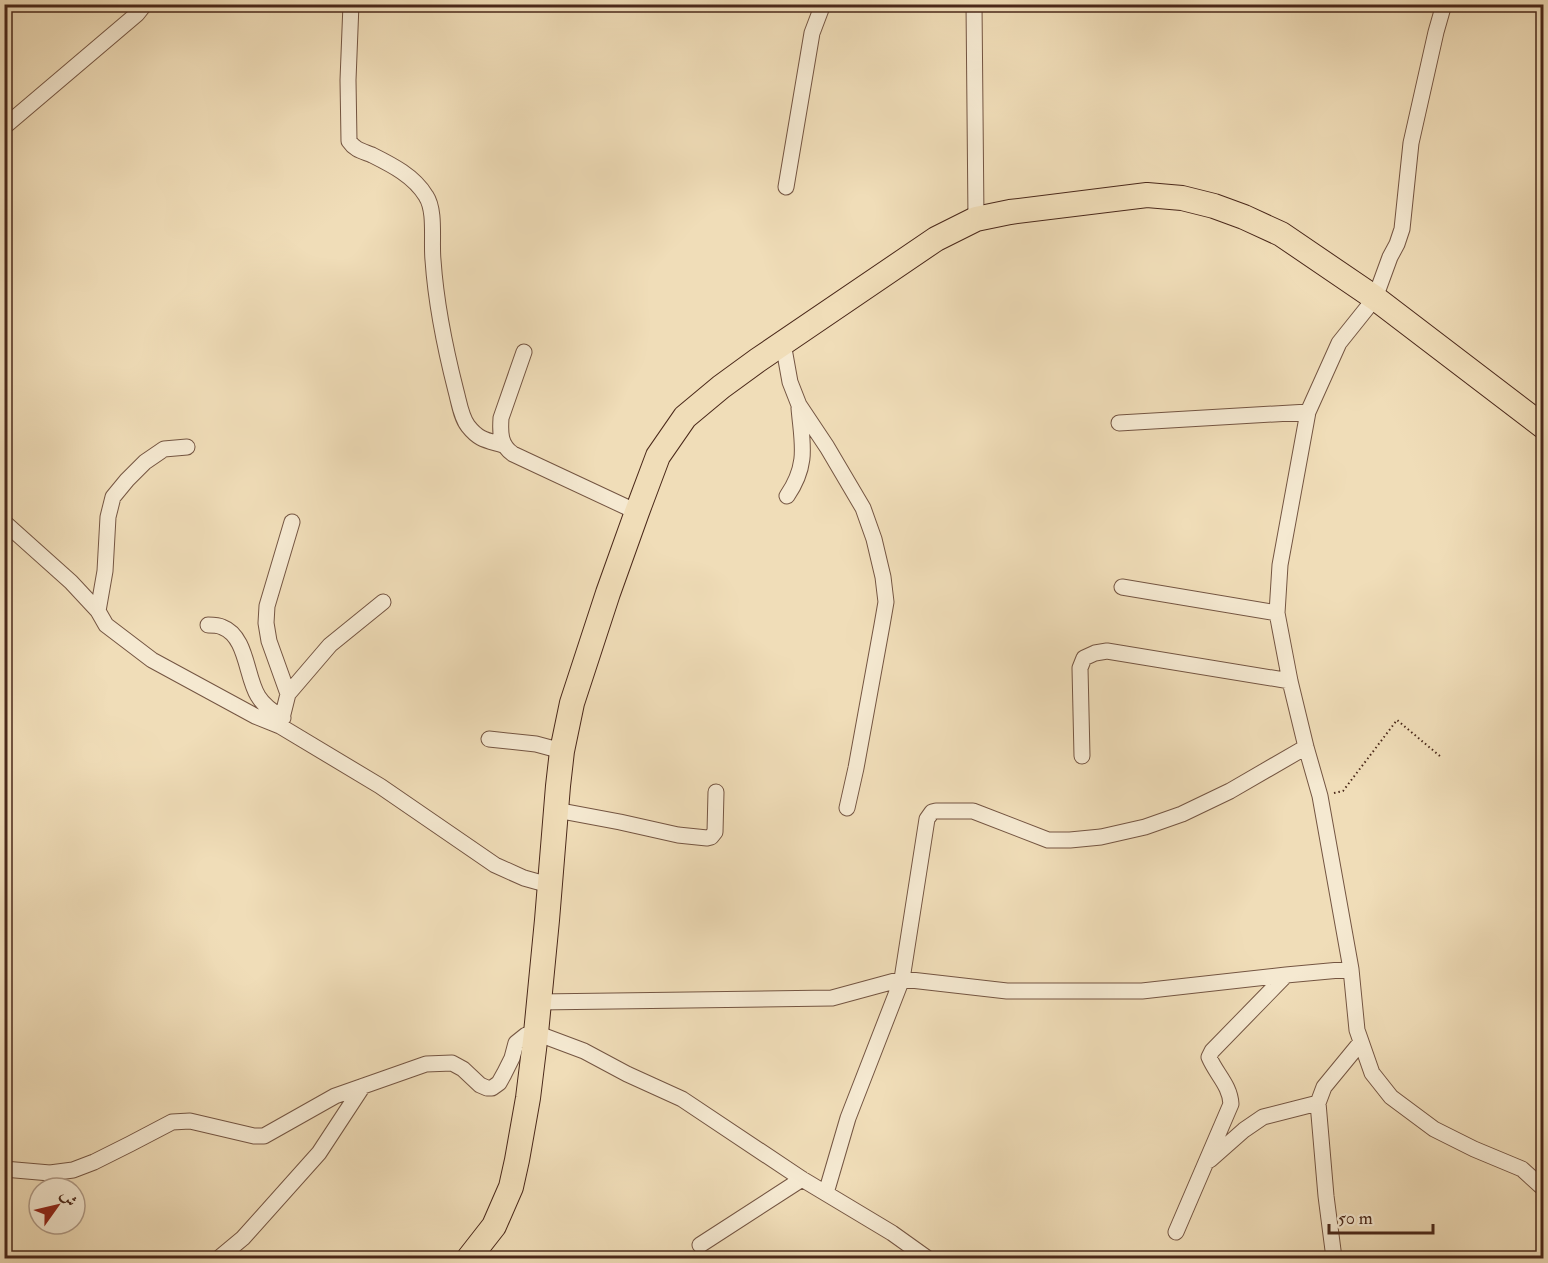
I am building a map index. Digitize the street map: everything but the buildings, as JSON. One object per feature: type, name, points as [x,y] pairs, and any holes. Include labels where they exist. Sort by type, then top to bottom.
[{"type":"main road","points":[[469,1258],[494,1226],[511,1187],[517,1160],[536,1033],[562,751],[572,703],[658,456],[685,417],[721,387],[936,239],[976,219],[1010,212],[1147,195],[1182,198],[1214,206],[1281,234],[1375,298],[1544,426]]},
{"type":"street","points":[[4,127],[137,14],[145,4]]},
{"type":"street","points":[[351,4],[349,141],[358,150],[398,169],[416,184],[431,206],[437,299],[448,360],[466,424],[481,439],[503,445],[513,454],[637,512]]},
{"type":"street","points":[[786,186],[812,33],[823,4]]},
{"type":"street","points":[[974,4],[976,219]]},
{"type":"street","points":[[1444,4],[1411,143],[1402,230],[1375,298],[1339,343],[1308,412],[1280,565],[1277,613],[1290,681],[1320,796],[1351,969],[1357,1030],[1372,1073],[1391,1097],[1434,1129],[1522,1169],[1544,1189]]},
{"type":"street","points":[[783,344],[790,382],[799,405],[863,508],[874,538],[883,577],[886,602],[847,808]]},
{"type":"street","points":[[503,445],[500,429],[501,418],[524,352]]},
{"type":"street","points":[[787,496],[803,458],[799,405]]},
{"type":"street","points":[[1119,423],[1308,412]]},
{"type":"street","points":[[98,611],[105,571],[108,518],[113,497],[145,462],[164,449],[187,447]]},
{"type":"street","points":[[4,522],[71,582],[98,611],[106,625],[152,660],[255,716],[282,722]]},
{"type":"street","points":[[288,694],[269,640],[266,623],[267,606],[292,522]]},
{"type":"street","points":[[1122,587],[1277,613]]},
{"type":"street","points":[[282,722],[288,694],[330,645],[383,602]]},
{"type":"street","points":[[208,625],[221,626],[235,637],[256,694],[282,722],[495,865],[524,878],[549,885]]},
{"type":"street","points":[[1082,756],[1080,668],[1084,658],[1095,653],[1107,651],[1290,681]]},
{"type":"street","points":[[489,739],[536,744],[562,751]]},
{"type":"street","points":[[826,1193],[848,1118],[902,980],[927,819],[932,812],[973,811],[1048,840],[1101,837],[1145,827],[1182,814],[1230,791],[1306,747]]},
{"type":"street","points":[[556,810],[678,835],[707,838],[715,832],[716,792]]},
{"type":"street","points":[[538,1002],[832,998],[902,980],[1007,991],[1142,991],[1351,969]]},
{"type":"street","points":[[1176,1232],[1231,1104],[1228,1088],[1213,1068],[1209,1057],[1212,1051],[1286,975]]},
{"type":"street","points":[[4,1169],[50,1173],[73,1170],[94,1162],[172,1122],[190,1120],[243,1134],[264,1136],[336,1096],[426,1064],[452,1063],[464,1069],[480,1085],[492,1088],[499,1083],[504,1074],[516,1043],[526,1035],[536,1033],[584,1052],[682,1099],[802,1179],[892,1233],[927,1258]]},
{"type":"street","points":[[1334,1258],[1318,1102],[1324,1087],[1361,1042]]},
{"type":"street","points":[[219,1258],[243,1238],[319,1154],[363,1086]]},
{"type":"street","points":[[1207,1163],[1244,1130],[1263,1117],[1318,1102]]},
{"type":"street","points":[[700,1245],[802,1179]]},
{"type":"path","points":[[1320,796],[1343,791],[1397,720],[1441,757]]}]
